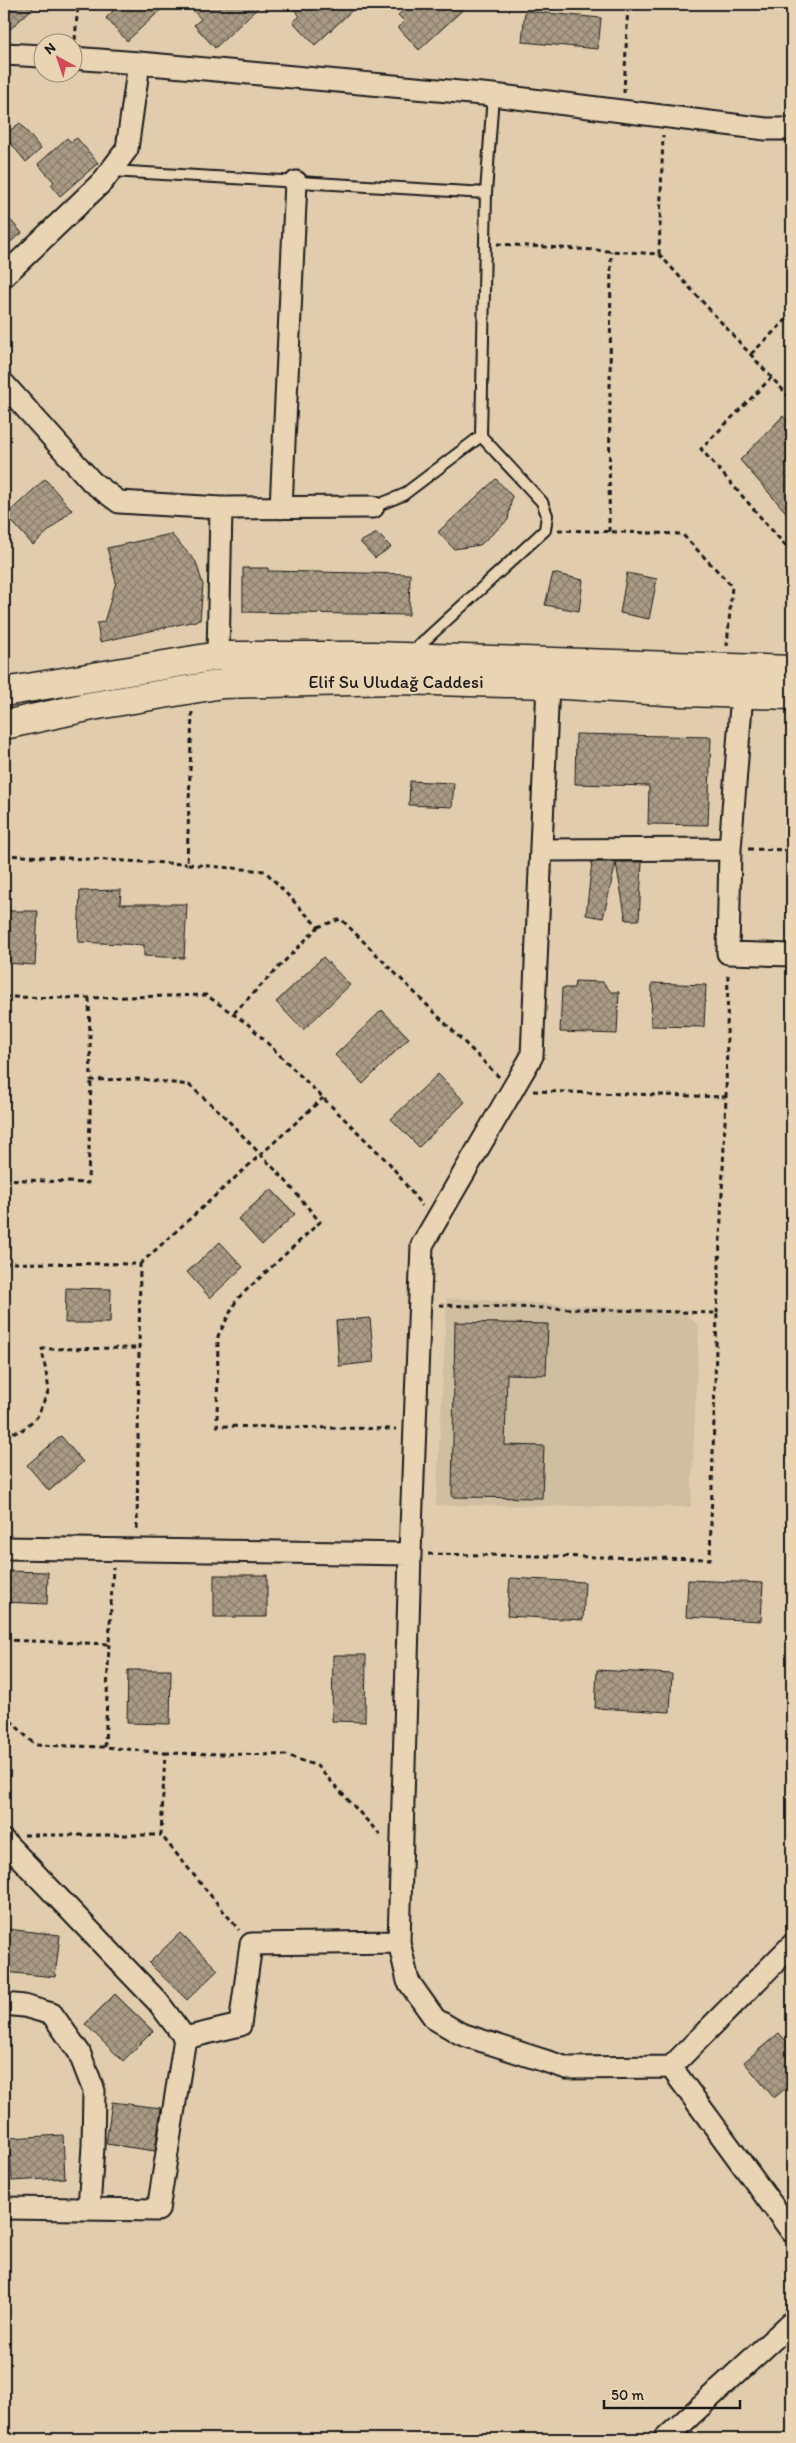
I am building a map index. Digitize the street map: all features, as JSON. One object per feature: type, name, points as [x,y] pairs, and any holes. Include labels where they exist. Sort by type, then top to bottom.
[{"type":"main road","name":"Elif Su Uludağ Caddesi","points":[[4,692],[218,656],[405,657],[792,670]]},
{"type":"main road","name":"Elif Su Uludağ Caddesi","points":[[4,725],[92,706],[222,684],[395,680],[548,684],[792,695]]},
{"type":"street","points":[[4,54],[32,55]]},
{"type":"street","points":[[82,59],[494,95],[766,129],[792,129]]},
{"type":"street","points":[[4,276],[103,181],[128,150],[139,63]]},
{"type":"street","points":[[281,508],[296,182]]},
{"type":"street","points":[[4,384],[92,482],[119,502],[221,508],[373,507]]},
{"type":"street","points":[[218,656],[221,508]]},
{"type":"street","points":[[548,684],[532,1056],[422,1245],[414,1429],[399,1942],[408,1981],[435,2020],[461,2034],[567,2068],[672,2067],[792,1945]]},
{"type":"street","points":[[742,693],[730,849],[728,953],[792,955]]},
{"type":"street","points":[[541,850],[730,849]]},
{"type":"street","points":[[4,1548],[410,1554]]},
{"type":"street","points":[[4,2208],[158,2210],[185,2038],[158,2002],[9,1838]]},
{"type":"street","points":[[185,2038],[240,2025],[250,1944],[399,1942]]},
{"type":"street","points":[[4,2004],[24,2006],[52,2014],[79,2052],[94,2091],[89,2209]]},
{"type":"street","points":[[672,2067],[792,2232]]},
{"type":"street","points":[[665,2439],[792,2322]]},
{"type":"lane","points":[[405,657],[545,530],[548,515],[542,502],[481,436],[484,244],[494,95]]},
{"type":"lane","points":[[111,171],[486,193]]},
{"type":"lane","points":[[373,507],[404,495],[481,436]]},
{"type":"path","points":[[75,32],[78,4]]},
{"type":"path","points":[[624,111],[628,4]]},
{"type":"path","points":[[659,254],[663,116]]},
{"type":"path","points":[[484,244],[659,254],[792,400]]},
{"type":"path","points":[[609,532],[611,251]]},
{"type":"path","points":[[751,354],[792,314]]},
{"type":"path","points":[[772,377],[701,449],[792,553]]},
{"type":"path","points":[[545,530],[682,534],[732,586],[724,668]]},
{"type":"path","points":[[187,864],[192,689]]},
{"type":"path","points":[[730,849],[792,850]]},
{"type":"path","points":[[4,854],[265,870],[318,927]]},
{"type":"path","points":[[233,1014],[318,927],[341,919],[512,1090],[726,1098]]},
{"type":"path","points":[[410,1554],[710,1559],[717,1313],[726,1098],[728,953]]},
{"type":"path","points":[[4,996],[89,998],[206,995],[249,1025],[390,1164],[434,1223]]},
{"type":"path","points":[[4,1179],[88,1182],[89,998]]},
{"type":"path","points":[[90,1080],[141,1079],[190,1085],[220,1111],[320,1222],[236,1300],[218,1336],[217,1426],[414,1429]]},
{"type":"path","points":[[4,1262],[140,1264],[323,1098]]},
{"type":"path","points":[[136,1550],[140,1264]]},
{"type":"path","points":[[419,1304],[717,1313]]},
{"type":"path","points":[[4,1432],[20,1432],[37,1417],[49,1390],[42,1349],[138,1348]]},
{"type":"path","points":[[105,1748],[114,1550]]},
{"type":"path","points":[[4,1640],[109,1644]]},
{"type":"path","points":[[4,1714],[35,1745],[165,1753],[286,1755],[317,1766],[401,1858]]},
{"type":"path","points":[[165,1753],[161,1835],[250,1944]]},
{"type":"path","points":[[9,1838],[161,1835]]},
{"type":"shaded area","points":[[447,1298],[683,1311],[699,1326],[691,1507],[436,1505]]},
{"type":"building","points":[[4,4],[37,4],[4,35]]},
{"type":"building","points":[[106,4],[167,4],[127,41],[106,18],[113,11]]},
{"type":"building","points":[[187,4],[262,4],[215,48],[194,25],[201,19]]},
{"type":"building","points":[[289,4],[359,4],[315,45],[293,22],[300,16]]},
{"type":"building","points":[[410,4],[469,4],[419,50],[398,27],[404,21],[398,15]]},
{"type":"building","points":[[525,11],[601,18],[598,49],[522,42]]},
{"type":"building","points":[[20,123],[41,149],[26,162],[4,135]]},
{"type":"building","points":[[67,138],[71,142],[77,138],[98,163],[60,196],[51,185],[54,182],[38,164]]},
{"type":"building","points":[[4,213],[22,233],[4,247]]},
{"type":"building","points":[[783,416],[792,426],[792,519],[740,460]]},
{"type":"building","points":[[45,479],[72,510],[33,545],[6,515]]},
{"type":"building","points":[[496,479],[512,496],[508,520],[480,545],[454,549],[438,532]]},
{"type":"building","points":[[377,533],[391,547],[375,558],[360,542]]},
{"type":"building","points":[[171,534],[196,562],[203,585],[200,620],[100,642],[97,623],[104,622],[116,582],[107,548]]},
{"type":"building","points":[[243,568],[268,568],[268,571],[410,574],[409,615],[243,612]]},
{"type":"building","points":[[553,573],[583,580],[579,611],[545,605]]},
{"type":"building","points":[[627,573],[657,579],[649,619],[620,613]]},
{"type":"building","points":[[576,734],[711,737],[708,825],[648,824],[649,786],[575,784]]},
{"type":"building","points":[[410,781],[454,783],[452,807],[409,805]]},
{"type":"building","points":[[592,862],[642,862],[639,920],[626,920],[616,863],[603,918],[586,915]]},
{"type":"building","points":[[121,890],[120,904],[187,904],[184,958],[144,956],[144,945],[78,942],[80,891]]},
{"type":"building","points":[[4,911],[38,911],[35,965],[4,963]]},
{"type":"building","points":[[323,957],[350,985],[303,1030],[276,1002]]},
{"type":"building","points":[[575,981],[603,982],[611,992],[619,992],[617,1034],[560,1032],[562,988],[574,988]]},
{"type":"building","points":[[652,983],[706,985],[704,1027],[651,1026]]},
{"type":"building","points":[[382,1010],[409,1038],[363,1084],[335,1055]]},
{"type":"building","points":[[438,1074],[465,1102],[419,1147],[391,1119]]},
{"type":"building","points":[[271,1189],[295,1214],[262,1245],[238,1219]]},
{"type":"building","points":[[220,1242],[243,1267],[210,1298],[187,1272]]},
{"type":"building","points":[[66,1288],[111,1289],[110,1323],[65,1323]]},
{"type":"building","points":[[370,1318],[374,1362],[339,1366],[336,1321]]},
{"type":"building","points":[[455,1322],[548,1324],[546,1375],[507,1374],[505,1445],[544,1446],[542,1498],[452,1497]]},
{"type":"building","points":[[61,1436],[83,1462],[49,1491],[27,1465]]},
{"type":"building","points":[[4,1571],[48,1572],[47,1604],[4,1602]]},
{"type":"building","points":[[214,1575],[267,1575],[267,1617],[214,1617]]},
{"type":"building","points":[[510,1578],[585,1582],[583,1620],[507,1616]]},
{"type":"building","points":[[688,1580],[763,1583],[761,1621],[686,1617]]},
{"type":"building","points":[[333,1655],[366,1655],[365,1722],[332,1721]]},
{"type":"building","points":[[128,1670],[171,1670],[170,1724],[127,1723]]},
{"type":"building","points":[[597,1670],[672,1674],[670,1712],[595,1708]]},
{"type":"building","points":[[7,1929],[60,1935],[55,1977],[4,1972]]},
{"type":"building","points":[[180,1933],[218,1970],[187,2000],[149,1963]]},
{"type":"building","points":[[115,1994],[153,2031],[123,2061],[85,2024]]},
{"type":"building","points":[[779,2033],[792,2048],[792,2083],[774,2098],[744,2062]]},
{"type":"building","points":[[112,2102],[161,2108],[155,2151],[106,2144]]},
{"type":"building","points":[[63,2135],[65,2178],[12,2181],[9,2138]]}]
